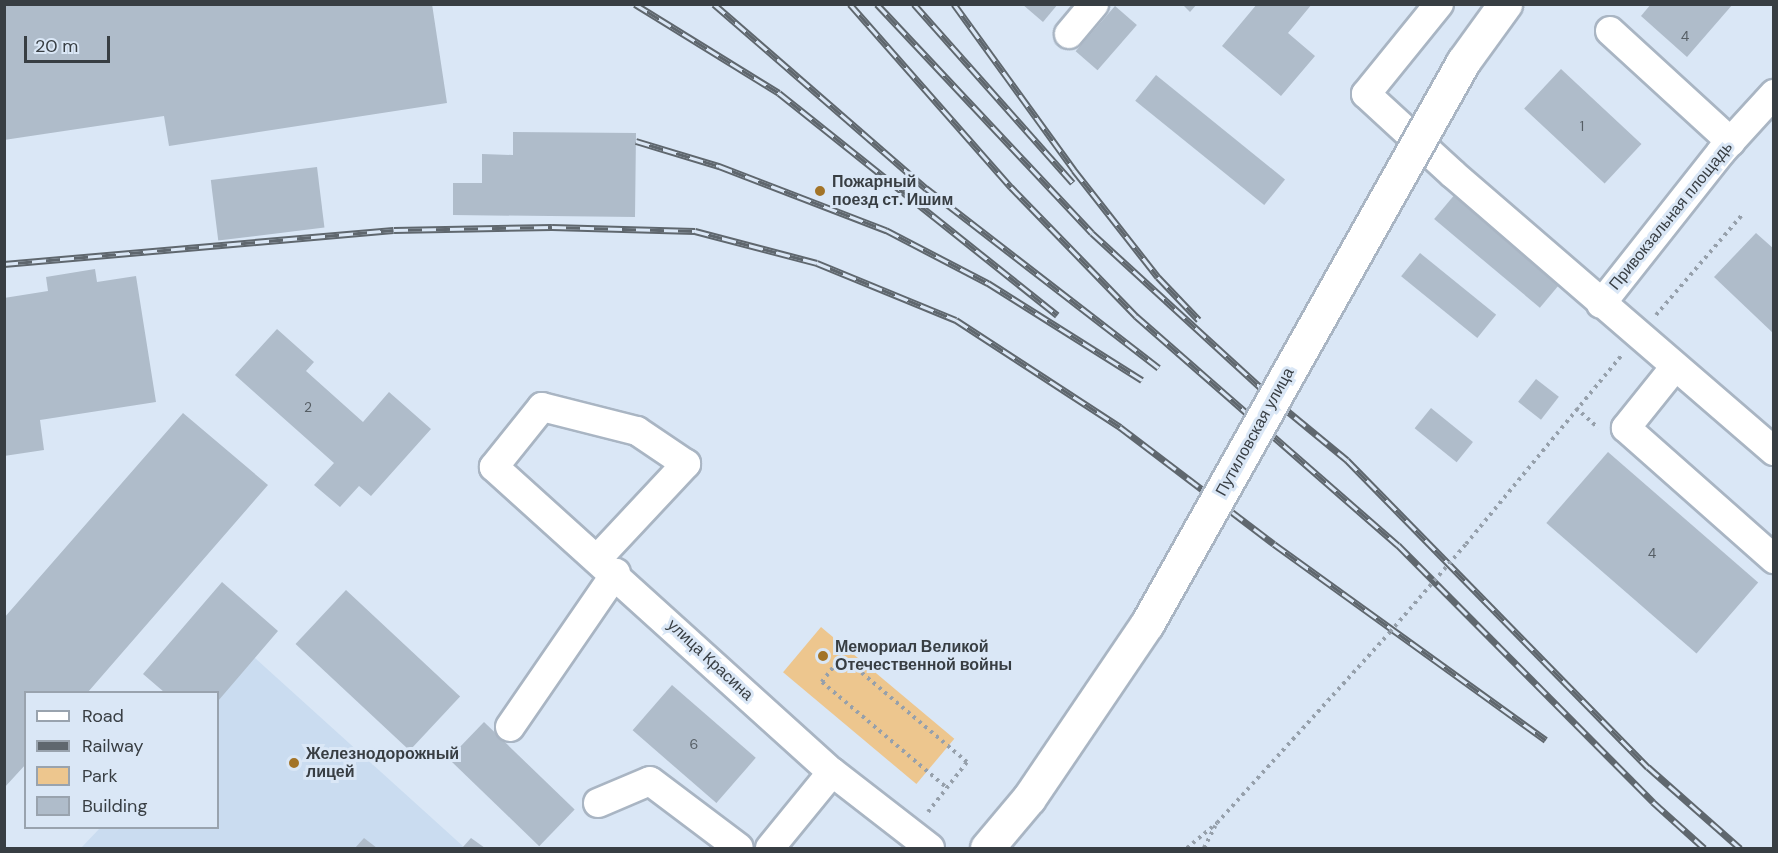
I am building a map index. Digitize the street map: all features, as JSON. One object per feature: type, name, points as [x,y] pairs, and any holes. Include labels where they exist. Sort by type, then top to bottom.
[{"type":"main road","name":"Путиловская улица","points":[[987,849],[1029,798],[1147,624],[1462,62],[1505,4]]},
{"type":"street","points":[[1069,34],[1094,4]]},
{"type":"street","points":[[1439,4],[1366,94],[1601,304]]},
{"type":"street","points":[[1610,31],[1731,142]]},
{"type":"street","name":"Привокзальная площадь","points":[[1773,94],[1731,142],[1601,304],[1773,451]]},
{"type":"street","points":[[1674,368],[1626,428],[1773,559]]},
{"type":"street","name":"улица Красина","points":[[607,566],[686,464],[637,431],[542,407],[494,467],[607,566],[832,772],[920,841]]},
{"type":"street","points":[[510,728],[607,566]]},
{"type":"street","points":[[770,849],[832,772]]},
{"type":"street","points":[[598,803],[650,781],[739,849]]},
{"type":"path","points":[[1187,849],[1217,823],[1390,632],[1743,214]]},
{"type":"path","points":[[920,841],[947,788],[967,762],[842,656],[822,682],[947,788]]},
{"type":"path","points":[[1204,849],[1217,823]]},
{"type":"shaded area","name":"Железнодорожный лицей","points":[[255,658],[465,848],[81,848],[99,829],[219,829],[219,698]]},
{"type":"green space","points":[[821,627],[954,739],[916,784],[783,672]]},
{"type":"building","points":[[4,4],[432,4],[447,103],[169,146],[164,116],[4,140]]},
{"type":"building","points":[[1022,4],[1058,4],[1043,22]]},
{"type":"building","points":[[1182,4],[1197,4],[1190,12]]},
{"type":"building","points":[[1257,4],[1312,4],[1288,33],[1315,56],[1281,96],[1222,46]]},
{"type":"building","points":[[1651,4],[1733,4],[1687,57],[1641,16]]},
{"type":"building","points":[[1115,6],[1137,25],[1098,70],[1076,51]]},
{"type":"building","points":[[1561,69],[1641,144],[1605,184],[1524,108]]},
{"type":"building","points":[[1156,75],[1285,179],[1264,205],[1135,101]]},
{"type":"building","points":[[513,132],[636,133],[635,217],[453,215],[453,183],[482,183],[482,154],[513,155]]},
{"type":"building","points":[[317,167],[324,228],[218,241],[211,180]]},
{"type":"building","points":[[1456,193],[1562,282],[1540,308],[1434,219]]},
{"type":"building","points":[[1756,233],[1774,249],[1774,334],[1714,277]]},
{"type":"building","points":[[1420,253],[1496,315],[1477,338],[1401,276]]},
{"type":"building","points":[[95,269],[97,282],[136,276],[156,402],[40,420],[44,450],[4,456],[4,298],[48,291],[46,277]]},
{"type":"building","points":[[277,329],[314,362],[306,371],[363,422],[389,392],[431,429],[371,496],[359,486],[340,507],[314,485],[334,463],[235,375]]},
{"type":"building","points":[[1536,379],[1559,397],[1541,420],[1518,402]]},
{"type":"building","points":[[1431,408],[1473,442],[1457,462],[1415,428]]},
{"type":"building","points":[[183,413],[268,485],[89,691],[24,691],[24,766],[4,788],[4,618]]},
{"type":"building","points":[[1608,452],[1758,583],[1697,653],[1546,523]]},
{"type":"building","points":[[222,582],[278,631],[219,700],[219,691],[163,691],[143,674]]},
{"type":"building","points":[[346,590],[460,696],[410,751],[296,644]]},
{"type":"building","points":[[672,685],[756,758],[716,803],[633,730]]},
{"type":"building","points":[[484,722],[575,810],[539,846],[449,759]]},
{"type":"building","points":[[364,838],[377,848],[355,848]]},
{"type":"building","points":[[471,838],[485,848],[462,848]]},
{"type":"railway","points":[[635,4],[779,93],[1057,315]]},
{"type":"railway","points":[[714,4],[926,188],[1159,368]]},
{"type":"railway","points":[[850,4],[1011,187],[1136,316],[1398,545],[1653,802],[1704,848]]},
{"type":"railway","points":[[877,4],[1092,233],[1273,399],[1347,460],[1648,767],[1740,848]]},
{"type":"railway","points":[[914,4],[1073,183]]},
{"type":"railway","points":[[954,4],[1074,170],[1158,277],[1199,320]]},
{"type":"railway","points":[[636,141],[719,166],[886,230],[988,283],[1142,380]]},
{"type":"railway","points":[[4,264],[394,230],[552,227],[695,231],[817,263],[956,320],[1120,427],[1274,544],[1546,740]]},
{"type":"place","name":"Пожарный поезд ст. Ишим","points":[[820,191]]},
{"type":"place","name":"Мемориал Великой Отечественной войны","points":[[823,656]]},
{"type":"place","name":"Железнодорожный лицей","points":[[294,763]]}]
